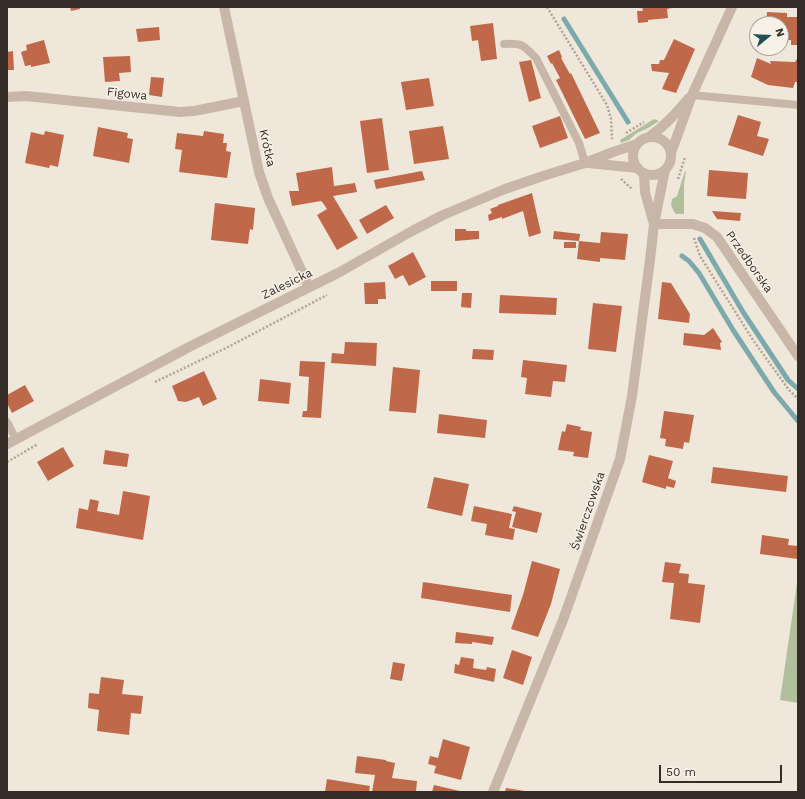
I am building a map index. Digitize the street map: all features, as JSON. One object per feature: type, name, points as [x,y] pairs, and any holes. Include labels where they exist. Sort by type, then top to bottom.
[{"type":"street","name":"Krótka","points":[[224,7],[255,155],[268,198],[309,287]]},
{"type":"street","points":[[692,95],[658,131],[649,137],[644,138],[637,144],[633,156],[634,162],[641,170],[655,174],[665,170],[669,165],[671,153],[692,95],[732,7]]},
{"type":"street","name":"Figowa","points":[[7,97],[26,96],[180,112],[194,111],[244,101]]},
{"type":"street","points":[[649,137],[661,138],[666,142],[671,153]]},
{"type":"street","name":"Zalesicka","points":[[7,444],[178,353],[338,273],[443,215],[543,176],[585,163],[637,144]]},
{"type":"street","name":"Zalesicka","points":[[585,163],[641,170]]},
{"type":"street","name":"Świerczowska","points":[[641,170],[645,192],[654,224]]},
{"type":"street","name":"Świerczowska","points":[[493,792],[563,620],[620,460],[632,396],[654,224],[665,170]]},
{"type":"street","name":"Przedborska","points":[[654,224],[693,224],[705,228],[717,237],[798,356]]},
{"type":"lane","points":[[504,44],[518,44],[528,50],[536,58],[579,143],[585,163]]},
{"type":"lane","points":[[692,95],[798,105]]},
{"type":"lane","points":[[7,422],[16,439]]},
{"type":"path","points":[[547,7],[607,105],[611,119],[612,140],[619,136]]},
{"type":"path","points":[[625,133],[645,122]]},
{"type":"path","points":[[692,235],[700,256],[753,340],[789,390],[798,399]]},
{"type":"green space","points":[[654,119],[659,121],[637,133],[629,140],[621,143],[620,140]]},
{"type":"green space","points":[[685,171],[684,214],[676,214],[671,205],[672,199],[677,196]]},
{"type":"green space","points":[[798,576],[798,703],[780,700]]},
{"type":"building","points":[[70,7],[80,7],[80,9],[71,11]]},
{"type":"building","points":[[642,7],[672,8],[667,9],[668,18],[648,20],[648,22],[638,23],[637,11],[643,11]]},
{"type":"building","points":[[767,12],[787,13],[787,16],[767,16]]},
{"type":"building","points":[[789,17],[798,17],[798,45],[791,45],[791,40],[789,40]]},
{"type":"building","points":[[493,23],[497,59],[481,61],[478,40],[472,41],[470,26]]},
{"type":"building","points":[[159,27],[160,40],[138,42],[136,29]]},
{"type":"building","points":[[674,39],[695,49],[676,93],[662,89],[669,73],[652,71],[651,64],[659,64],[660,60],[664,60]]},
{"type":"building","points":[[44,40],[50,63],[31,67],[31,65],[25,66],[21,52],[27,50],[26,45]]},
{"type":"building","points":[[559,50],[562,57],[561,58],[570,74],[571,73],[600,133],[585,139],[556,80],[560,78],[547,56]]},
{"type":"building","points":[[13,51],[14,70],[7,70],[7,52]]},
{"type":"building","points":[[130,56],[131,72],[119,73],[120,81],[105,82],[103,57]]},
{"type":"building","points":[[798,57],[798,82],[795,82],[793,88],[768,85],[751,77],[757,58],[771,64],[770,61],[795,62]]},
{"type":"building","points":[[531,60],[541,98],[529,102],[519,62]]},
{"type":"building","points":[[151,77],[164,78],[162,97],[149,95]]},
{"type":"building","points":[[429,78],[434,106],[406,110],[401,82]]},
{"type":"building","points":[[738,115],[761,122],[757,136],[769,139],[763,156],[728,145]]},
{"type":"building","points":[[560,116],[568,138],[540,148],[532,126]]},
{"type":"building","points":[[382,118],[389,170],[367,173],[360,121]]},
{"type":"building","points":[[443,126],[449,159],[414,164],[409,131]]},
{"type":"building","points":[[98,127],[128,133],[127,138],[133,139],[129,163],[93,156]]},
{"type":"building","points":[[45,131],[64,135],[58,167],[50,165],[49,168],[25,163],[31,132],[44,135]]},
{"type":"building","points":[[204,131],[224,134],[223,143],[227,143],[226,151],[231,152],[227,178],[179,172],[182,150],[175,149],[177,133],[203,136]]},
{"type":"building","points":[[332,167],[334,186],[355,183],[357,192],[333,196],[358,238],[337,250],[317,215],[327,209],[323,203],[321,201],[292,206],[289,191],[299,191],[296,173]]},
{"type":"building","points":[[709,170],[748,173],[746,199],[707,196]]},
{"type":"building","points":[[422,171],[425,180],[376,189],[374,180]]},
{"type":"building","points":[[532,193],[541,233],[529,237],[523,211],[502,219],[502,217],[489,221],[488,215],[492,213],[490,209]]},
{"type":"building","points":[[215,203],[255,208],[253,230],[250,229],[248,244],[211,240]]},
{"type":"building","points":[[386,205],[394,218],[367,234],[359,220]]},
{"type":"building","points":[[712,211],[741,213],[740,221],[717,219]]},
{"type":"building","points":[[455,229],[479,231],[479,239],[455,241]]},
{"type":"building","points":[[554,231],[580,234],[579,241],[553,239]]},
{"type":"building","points":[[601,232],[628,234],[625,260],[600,258],[600,262],[577,259],[579,241],[600,243]]},
{"type":"building","points":[[564,242],[576,242],[576,248],[564,248]]},
{"type":"building","points":[[413,252],[426,277],[409,286],[403,275],[395,279],[388,266]]},
{"type":"building","points":[[431,281],[457,281],[457,291],[431,291]]},
{"type":"building","points":[[385,282],[386,299],[378,299],[378,304],[365,304],[364,283]]},
{"type":"building","points":[[662,282],[671,283],[690,314],[689,323],[658,319]]},
{"type":"building","points":[[462,293],[472,293],[471,308],[461,307]]},
{"type":"building","points":[[500,295],[557,298],[556,315],[499,313]]},
{"type":"building","points":[[593,303],[622,306],[616,352],[588,349]]},
{"type":"building","points":[[713,328],[722,342],[720,343],[721,350],[683,345],[684,333],[704,335]]},
{"type":"building","points":[[345,342],[377,343],[376,366],[331,363],[332,353],[344,354]]},
{"type":"building","points":[[473,349],[494,350],[493,360],[472,359]]},
{"type":"building","points":[[523,360],[567,365],[565,382],[553,381],[551,397],[525,394],[527,378],[521,377]]},
{"type":"building","points":[[300,361],[325,362],[321,418],[302,417],[303,411],[307,411],[309,377],[299,376]]},
{"type":"building","points":[[393,367],[420,370],[416,413],[389,411]]},
{"type":"building","points":[[204,371],[217,399],[203,406],[199,397],[186,402],[178,401],[172,386]]},
{"type":"building","points":[[260,379],[291,383],[289,404],[258,401]]},
{"type":"building","points":[[25,385],[34,401],[12,413],[7,403],[7,395]]},
{"type":"building","points":[[664,411],[694,415],[689,443],[684,442],[683,449],[665,446],[666,439],[660,438]]},
{"type":"building","points":[[439,414],[487,420],[485,438],[437,433]]},
{"type":"building","points":[[567,424],[581,427],[580,430],[592,432],[588,458],[573,456],[574,452],[558,450],[562,431],[565,432]]},
{"type":"building","points":[[63,447],[74,466],[48,481],[37,462]]},
{"type":"building","points":[[105,450],[129,454],[127,467],[103,464]]},
{"type":"building","points":[[649,455],[673,461],[668,478],[676,481],[674,488],[666,486],[666,489],[642,482]]},
{"type":"building","points":[[713,467],[788,476],[786,492],[711,483]]},
{"type":"building","points":[[434,477],[469,484],[462,516],[427,508]]},
{"type":"building","points":[[123,491],[150,496],[143,540],[76,528],[79,508],[88,510],[90,499],[99,501],[97,511],[119,515]]},
{"type":"building","points":[[474,506],[512,514],[509,528],[515,529],[513,540],[485,535],[487,524],[471,521]]},
{"type":"building","points":[[514,506],[542,513],[537,533],[512,527],[516,512],[512,511]]},
{"type":"building","points":[[762,535],[789,539],[788,545],[798,546],[798,559],[760,554]]},
{"type":"building","points":[[532,561],[560,569],[551,604],[538,637],[511,629],[523,595]]},
{"type":"building","points":[[665,562],[681,564],[679,573],[689,574],[688,583],[705,585],[700,623],[670,619],[674,583],[662,582]]},
{"type":"building","points":[[423,582],[512,595],[510,612],[421,598]]},
{"type":"building","points":[[456,632],[494,637],[492,645],[472,642],[472,644],[455,643]]},
{"type":"building","points":[[512,650],[532,657],[523,685],[503,678]]},
{"type":"building","points":[[461,657],[474,659],[473,668],[486,670],[487,667],[496,669],[494,682],[454,673],[455,664],[459,665]]},
{"type":"building","points":[[393,662],[405,664],[402,681],[390,679]]},
{"type":"building","points":[[101,677],[124,680],[122,694],[143,696],[141,714],[131,713],[129,735],[97,731],[99,710],[88,708],[89,693],[99,694]]},
{"type":"building","points":[[443,739],[470,747],[461,780],[434,773],[436,766],[428,764],[430,756],[438,758]]},
{"type":"building","points":[[357,756],[386,760],[395,763],[392,778],[417,781],[416,792],[372,792],[375,775],[355,773]]},
{"type":"building","points":[[327,779],[370,786],[369,792],[325,792]]},
{"type":"building","points":[[434,785],[460,791],[460,792],[432,792]]},
{"type":"building","points":[[506,788],[525,791],[525,792],[505,792]]},
{"type":"waterway","points":[[564,19],[628,122]]},
{"type":"waterway","points":[[700,239],[743,312],[788,380],[798,389]]},
{"type":"waterway","points":[[682,256],[689,261],[699,273],[733,330],[774,392],[798,421]]}]
